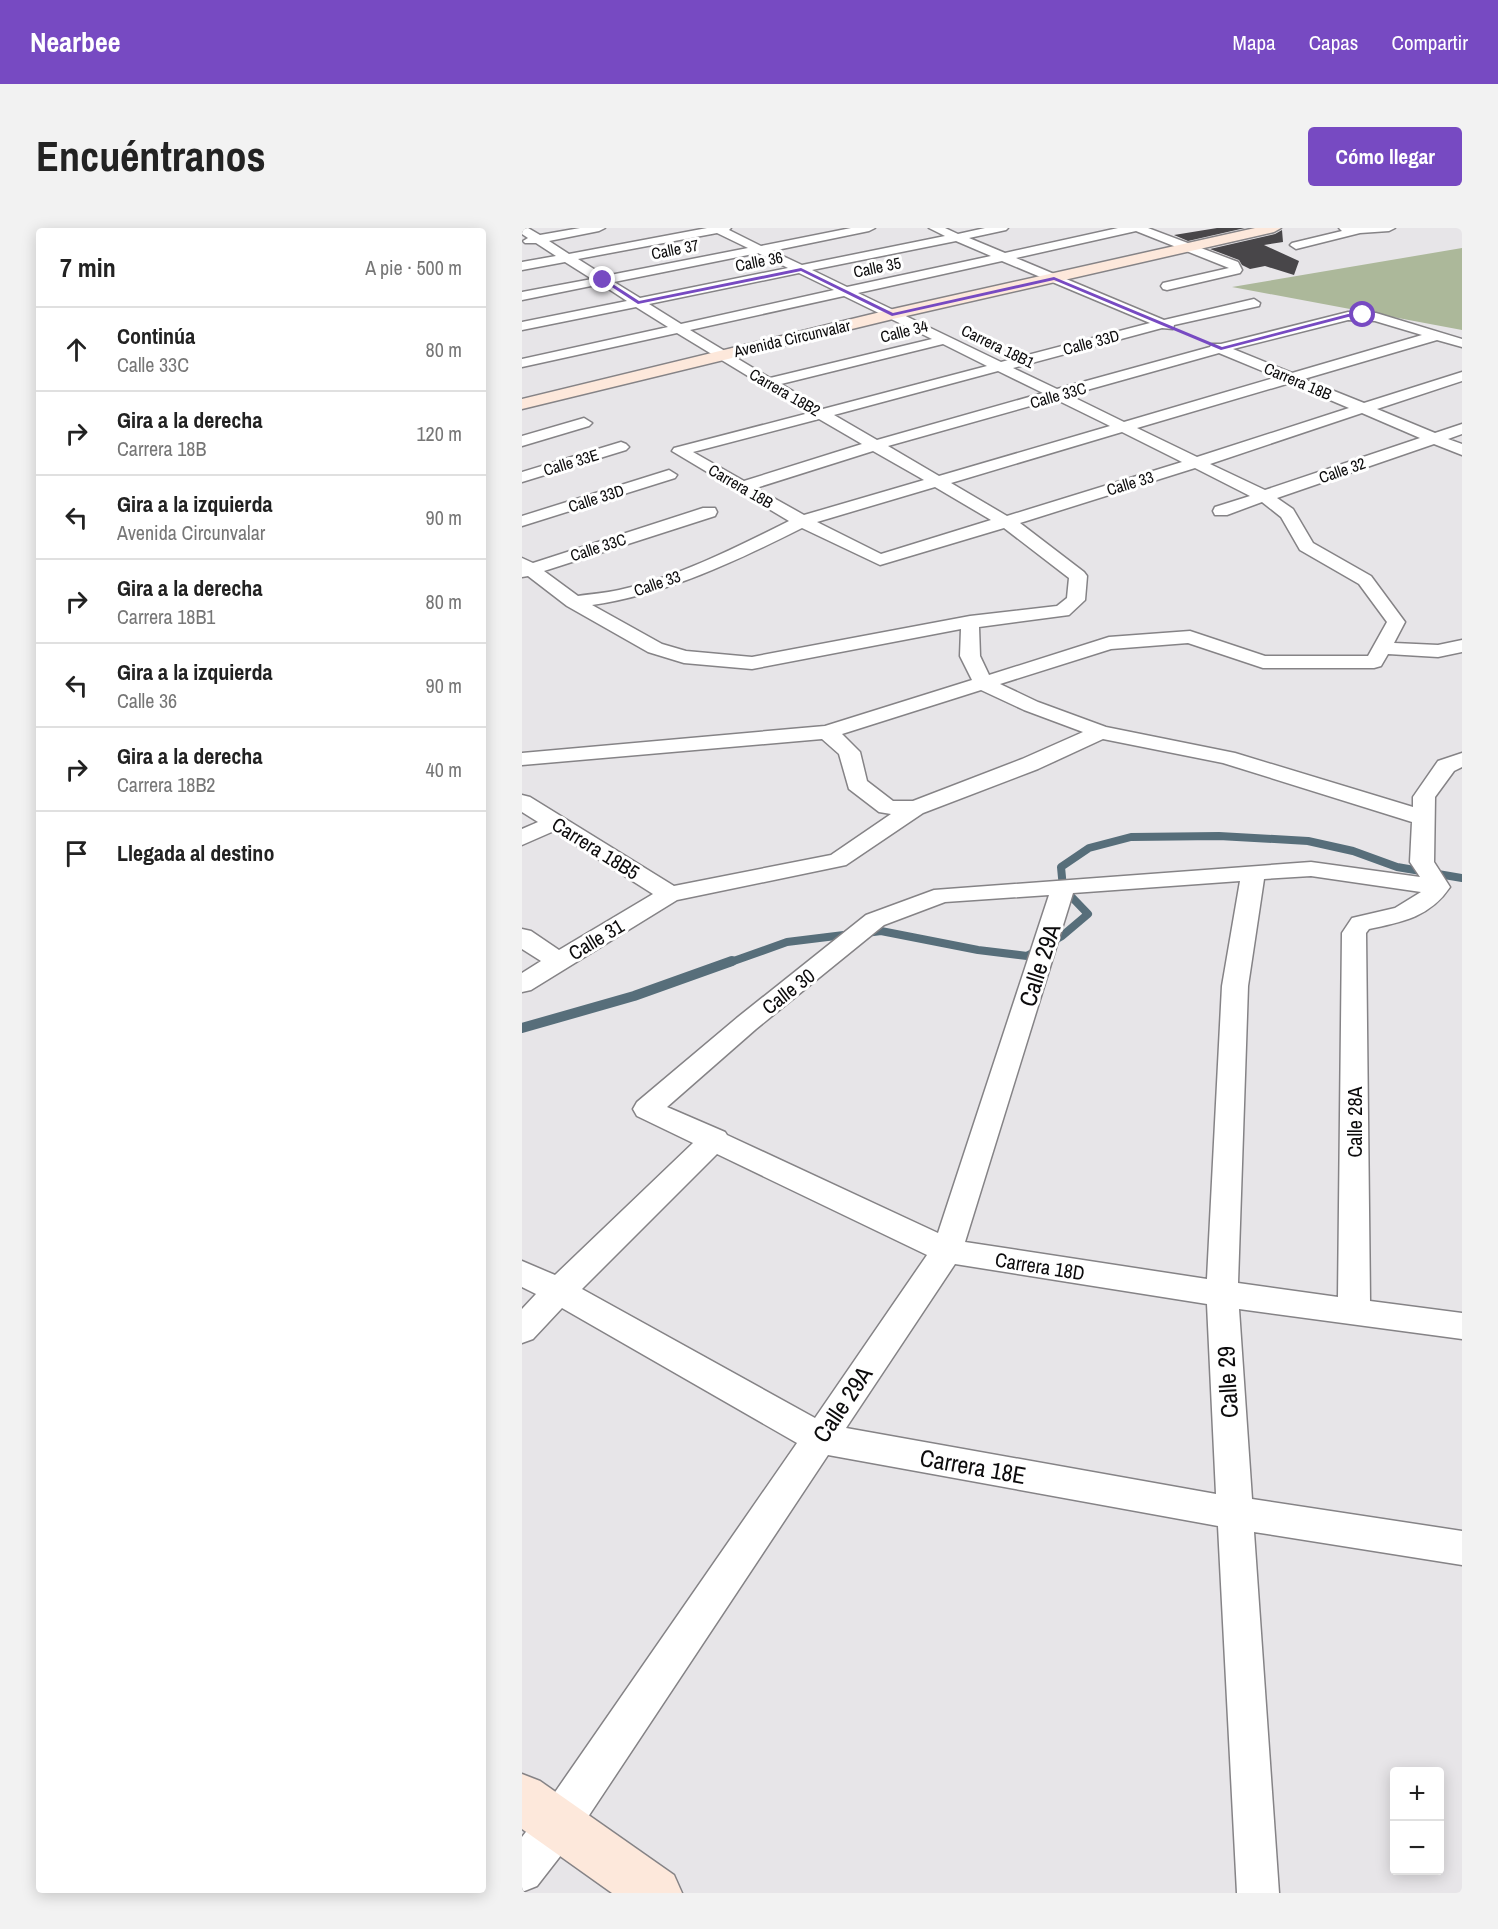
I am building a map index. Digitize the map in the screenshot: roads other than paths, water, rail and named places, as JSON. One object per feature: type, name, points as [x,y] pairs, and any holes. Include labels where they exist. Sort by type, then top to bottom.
[{"type":"main road","name":"Avenida Circunvalar","points":[[522,404],[892,314],[1274,228]]},
{"type":"main road","points":[[540,1812],[656,1893]]},
{"type":"street","points":[[522,242],[599,228]]},
{"type":"street","points":[[522,266],[720,228]]},
{"type":"street","name":"Carrera 18B1","points":[[720,228],[801,270],[1264,496],[1287,513],[1306,546],[1365,580],[1396,622],[1383,648]]},
{"type":"street","name":"Calle 37","points":[[522,296],[869,228]]},
{"type":"street","points":[[935,228],[1182,332]]},
{"type":"street","name":"Calle 36","points":[[522,326],[1002,228]]},
{"type":"street","points":[[1136,228],[1234,265],[1236,270],[1167,286]]},
{"type":"street","name":"Calle 35","points":[[522,363],[1136,228]]},
{"type":"street","points":[[1345,228],[1360,231]]},
{"type":"street","points":[[1296,245],[1360,231],[1389,228]]},
{"type":"street","name":"Carrera 18B2","points":[[522,229],[721,355],[1013,526],[1078,576],[1076,600],[1062,611],[970,622]]},
{"type":"street","name":"Calle 33D","points":[[999,366],[1254,303]]},
{"type":"street","name":"Calle 33C","points":[[743,487],[875,445],[1221,348],[1348,316],[1376,317],[1462,343]]},
{"type":"street","name":"Calle 33","points":[[574,602],[622,595],[684,575],[750,547],[802,521],[1438,335]]},
{"type":"street","name":"Calle 34","points":[[767,382],[944,339]]},
{"type":"street","name":"Carrera 18B","points":[[1202,340],[1462,450]]},
{"type":"street","points":[[821,412],[999,366]]},
{"type":"street","name":"Calle 33","points":[[802,521],[880,560],[1013,526],[1462,376]]},
{"type":"street","name":"Carrera 18B","points":[[802,521],[680,451],[821,412]]},
{"type":"street","points":[[522,441],[584,423]]},
{"type":"street","name":"Calle 32","points":[[1221,511],[1462,429]]},
{"type":"street","name":"Calle 33E","points":[[522,477],[621,447]]},
{"type":"street","name":"Calle 33D","points":[[522,521],[669,475]]},
{"type":"street","name":"Calle 33C","points":[[525,568],[709,512]]},
{"type":"street","points":[[525,568],[574,602],[655,648],[684,657],[752,663],[970,622],[970,656],[983,683],[1030,706],[1101,732],[1227,758],[1424,818]]},
{"type":"street","points":[[522,759],[827,732],[1109,643],[1190,637],[1263,662],[1374,662],[1383,648],[1438,651],[1462,646]]},
{"type":"street","points":[[1462,661],[1448,663],[1462,667]]},
{"type":"street","points":[[827,732],[849,752],[857,784],[887,807],[915,808]]},
{"type":"street","points":[[670,894],[838,860],[915,808],[1030,764],[1101,732]]},
{"type":"street","points":[[1438,887],[1422,862],[1424,797],[1446,766],[1462,759]]},
{"type":"street","name":"Carrera 18B5","points":[[522,802],[670,894]]},
{"type":"street","points":[[522,838],[555,822]]},
{"type":"street","name":"Calle 30","points":[[647,1108],[874,920],[942,895],[1311,869],[1438,887]]},
{"type":"street","name":"Calle 29","points":[[1253,872],[1235,986],[1222,1294],[1258,1893]]},
{"type":"street","name":"Calle 28A","points":[[1354,1311],[1354,933],[1361,923],[1412,913],[1438,887]]},
{"type":"street","name":"Calle 29A","points":[[522,1871],[540,1812],[819,1438],[947,1251],[1063,888]]},
{"type":"street","name":"Calle 31","points":[[522,984],[670,894]]},
{"type":"street","points":[[522,937],[559,962]]},
{"type":"street","name":"Carrera 18D","points":[[647,1108],[947,1251],[1222,1294],[1462,1326]]},
{"type":"street","points":[[522,1330],[559,1291],[716,1139]]},
{"type":"street","name":"Carrera 18E","points":[[522,1273],[559,1291],[819,1438],[1235,1513],[1462,1548]]},
{"type":"waterway","points":[[866,933],[881,931],[978,950],[1027,956],[1062,936],[1088,914],[1063,888],[1061,867],[1089,848],[1131,837],[1219,836],[1308,841],[1353,851],[1397,867],[1462,878]]},
{"type":"waterway","points":[[728,963],[787,942],[852,934]]},
{"type":"waterway","points":[[522,1028],[634,996],[732,961]]}]
